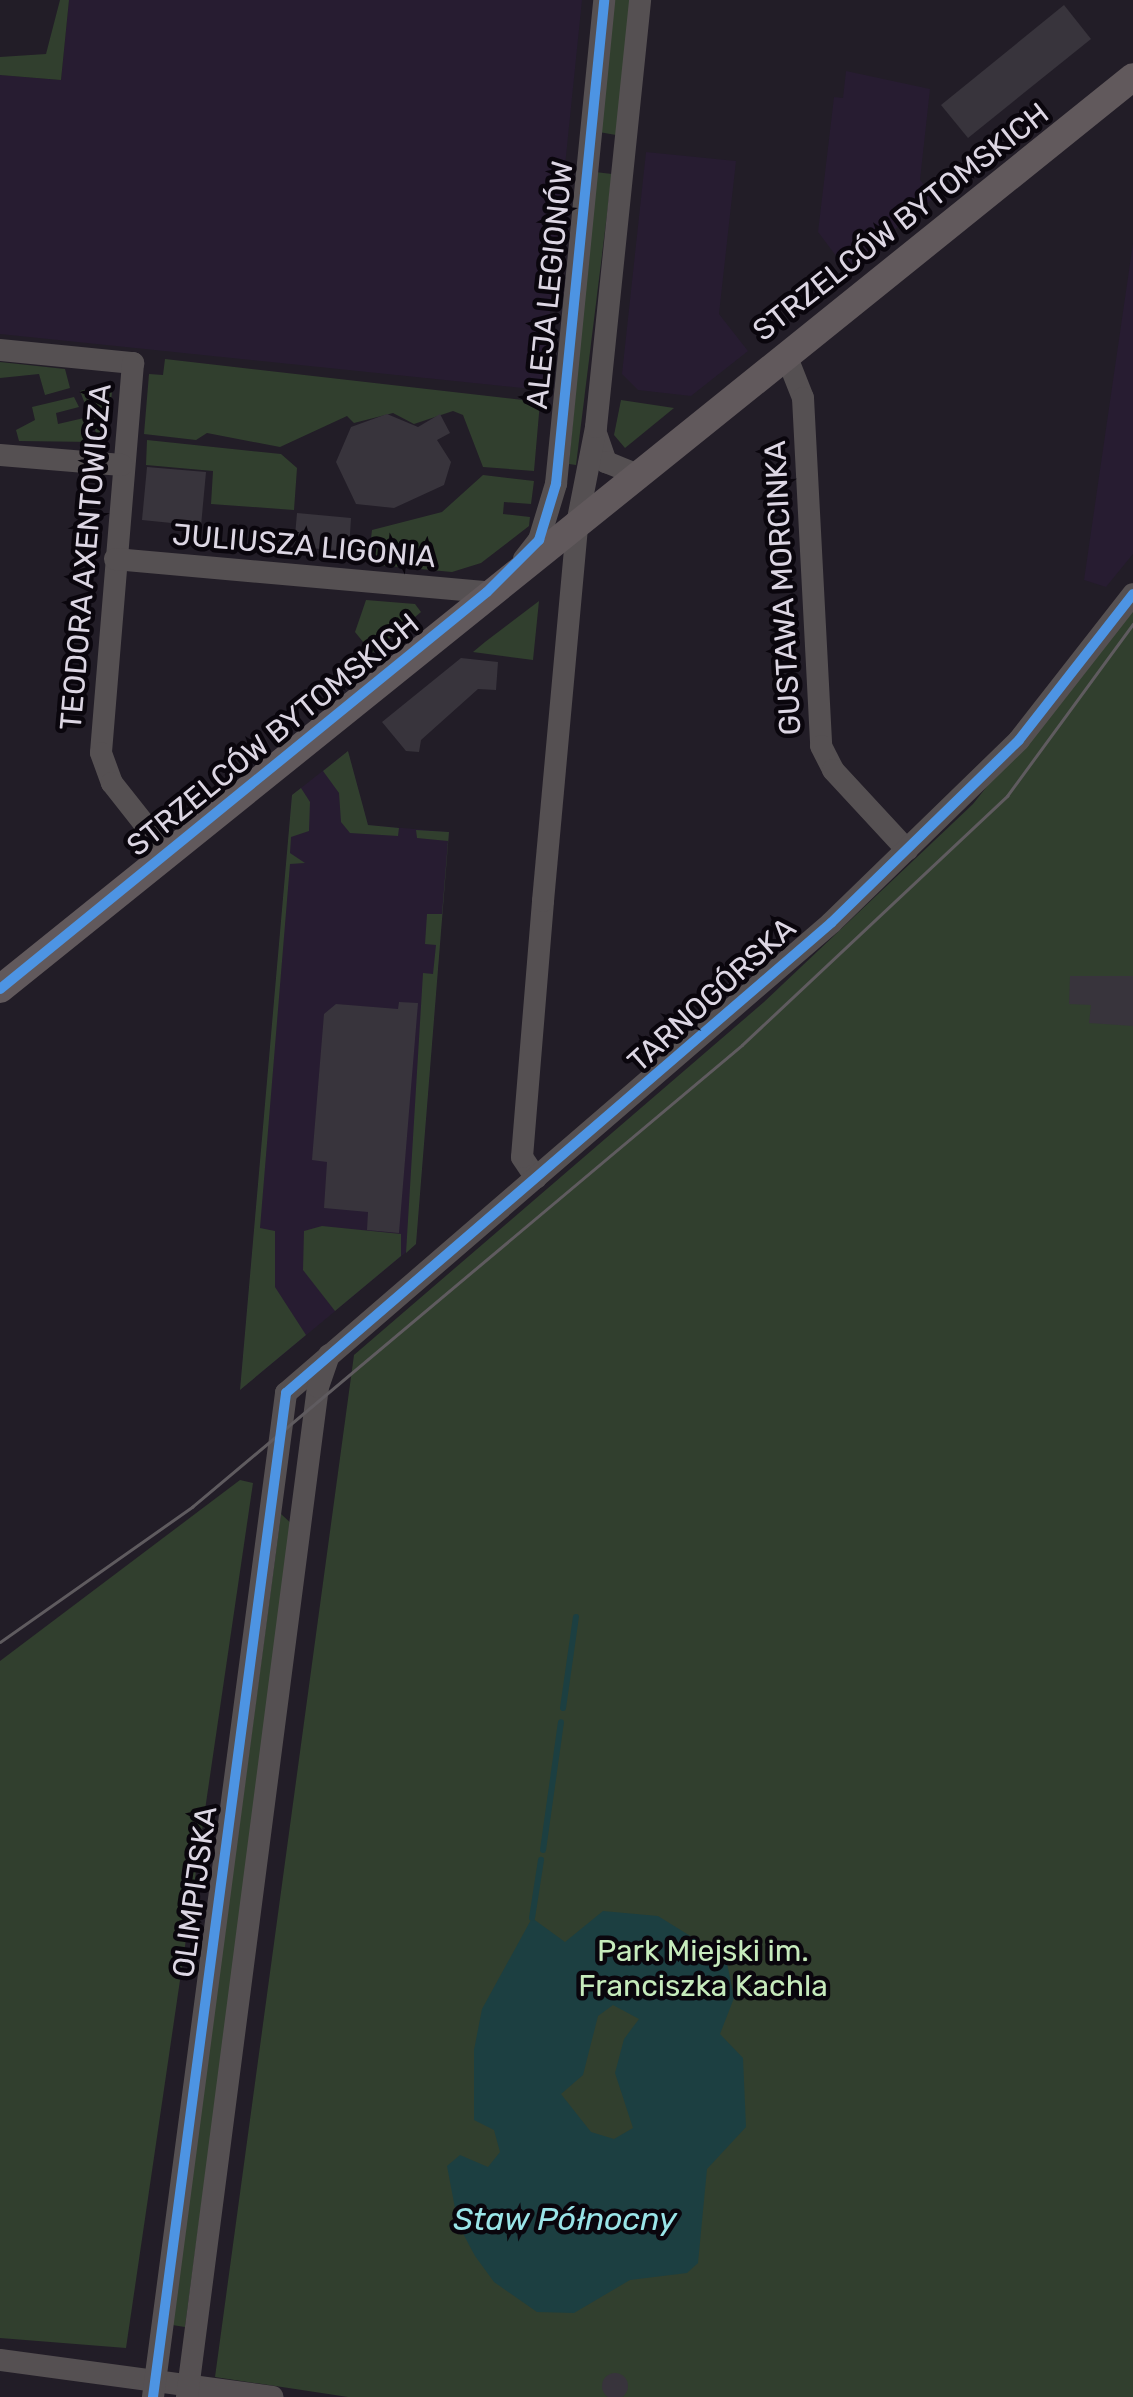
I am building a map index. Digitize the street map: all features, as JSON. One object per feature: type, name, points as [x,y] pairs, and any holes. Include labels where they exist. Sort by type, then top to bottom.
[{"type":"main road","name":"STRZELCÓW BYTOMSKICH","points":[[1,986],[519,566],[1133,77]]},
{"type":"street","name":"ALEJA LEGIONÓW","points":[[519,566],[539,540],[556,484],[604,0]]},
{"type":"street","name":"ALEJA LEGIONÓW","points":[[536,1178],[522,1157],[572,581],[578,519],[596,427],[640,0]]},
{"type":"street","points":[[588,155],[621,158]]},
{"type":"street","name":"TEODORA AXENTOWICZA","points":[[0,350],[133,363],[101,753],[112,783],[168,854]]},
{"type":"street","name":"GUSTAWA MORCINKA","points":[[786,355],[802,398],[820,746],[833,770],[907,850]]},
{"type":"street","points":[[596,427],[606,462],[635,474]]},
{"type":"street","points":[[0,454],[122,465]]},
{"type":"street","points":[[556,484],[578,519]]},
{"type":"street","points":[[519,566],[552,557],[572,581]]},
{"type":"street","name":"JULIUSZA LIGONIA","points":[[115,560],[487,592]]},
{"type":"street","name":"TARNOGÓRSKA","points":[[286,1393],[741,1005],[907,850],[1019,740],[1133,594]]},
{"type":"street","name":"OLIMPIJSKA","points":[[187,2391],[318,1388],[331,1352]]},
{"type":"street","name":"OLIMPIJSKA","points":[[154,2389],[286,1393]]},
{"type":"street","points":[[0,2360],[154,2389],[272,2397]]},
{"type":"shaded area","points":[[69,0],[582,0],[542,390],[0,334],[0,75],[61,80]]},
{"type":"shaded area","points":[[846,71],[930,89],[920,180],[935,197],[846,269],[818,232],[834,97],[843,98]]},
{"type":"shaded area","points":[[646,152],[736,161],[719,314],[748,351],[691,396],[638,390],[622,374]]},
{"type":"shaded area","points":[[1133,243],[1133,554],[1106,587],[1084,580]]},
{"type":"shaded area","points":[[348,751],[368,825],[449,832],[416,1244],[240,1390],[292,795]]},
{"type":"green space","points":[[60,0],[69,0],[61,80],[0,75],[0,57],[46,54]]},
{"type":"green space","points":[[612,0],[630,0],[616,135],[599,132]]},
{"type":"green space","points":[[595,172],[612,174],[576,465],[569,464]]},
{"type":"green space","points":[[165,359],[540,402],[534,471],[483,467],[463,415],[453,411],[414,424],[393,413],[354,423],[347,416],[280,447],[207,433],[196,440],[144,434],[149,374],[163,375]]},
{"type":"green space","points":[[0,362],[65,369],[70,388],[45,395],[39,374],[0,378]]},
{"type":"green space","points":[[113,382],[107,441],[100,443],[80,391]]},
{"type":"green space","points":[[74,397],[79,407],[56,413],[58,424],[84,418],[95,442],[19,441],[16,430],[35,420],[32,407]]},
{"type":"green space","points":[[621,400],[674,408],[625,448],[614,435]]},
{"type":"green space","points":[[147,440],[281,454],[297,468],[294,510],[211,504],[213,471],[146,465]]},
{"type":"green space","points":[[483,475],[534,481],[531,504],[504,502],[503,514],[530,517],[529,526],[481,563],[452,572],[368,564],[372,530],[442,512]]},
{"type":"green space","points":[[366,600],[415,604],[421,612],[372,653],[355,632]]},
{"type":"green space","points":[[539,601],[533,660],[473,652],[485,642]]},
{"type":"green space","name":"Park Miejski im. Franciszka Kachla","points":[[1133,603],[1133,2397],[348,2397],[215,2377],[354,1355],[764,1002],[973,804]]},
{"type":"green space","points":[[348,751],[368,825],[399,828],[398,836],[350,833],[341,822],[339,793],[323,771]]},
{"type":"green space","points":[[301,788],[310,802],[309,831],[291,837],[290,853],[305,863],[290,864],[260,1228],[275,1231],[275,1287],[306,1335],[240,1390],[292,795]]},
{"type":"green space","points":[[416,830],[449,832],[416,1244],[406,1253],[423,973],[433,974],[436,945],[425,944],[427,914],[442,914],[448,841],[417,838]]},
{"type":"green space","points":[[322,1226],[401,1234],[401,1256],[335,1311],[303,1270],[304,1231]]},
{"type":"green space","points":[[240,1480],[253,1483],[126,2348],[0,2338],[0,1661]]},
{"type":"green space","points":[[281,1514],[293,1525],[185,2327],[172,2325]]},
{"type":"water","name":"Staw Północny","points":[[603,1911],[658,1916],[726,1958],[734,1998],[720,2034],[743,2058],[746,2127],[707,2169],[698,2263],[687,2273],[630,2280],[574,2313],[537,2312],[494,2282],[458,2224],[447,2166],[460,2155],[488,2167],[500,2152],[494,2130],[474,2120],[474,2050],[482,2009],[532,1918],[565,1942]],"holes":[[[613,2005],[639,2019],[624,2039],[615,2073],[633,2128],[614,2139],[591,2132],[561,2094],[583,2075],[598,2016]]]},
{"type":"building","points":[[1064,5],[1091,39],[968,138],[941,105]]},
{"type":"building","points":[[387,414],[418,427],[440,414],[450,433],[437,440],[451,462],[444,485],[394,508],[356,504],[336,462],[351,427]]},
{"type":"building","points":[[147,467],[206,472],[201,526],[142,520]]},
{"type":"building","points":[[297,513],[351,518],[349,551],[294,547]]},
{"type":"building","points":[[461,658],[498,662],[496,690],[478,689],[421,740],[419,752],[406,751],[382,722]]},
{"type":"building","points":[[1070,976],[1133,976],[1133,1026],[1089,1023],[1091,1005],[1069,1004]]},
{"type":"building","points":[[399,1002],[418,1003],[399,1233],[367,1230],[368,1212],[324,1208],[327,1162],[312,1160],[324,1014],[336,1004],[398,1009]]},
{"type":"building","points":[[615,2373],[624,2377],[628,2386],[624,2395],[615,2399],[606,2395],[602,2386],[606,2377]]},
{"type":"waterway","points":[[563,1708],[576,1617]]},
{"type":"waterway","points":[[543,1850],[561,1722]]},
{"type":"waterway","points":[[532,1918],[541,1860]]},
{"type":"tram line","points":[[0,1642],[192,1507],[742,1045],[1007,796],[1133,624]]},
{"type":"cycle path","points":[[0,989],[487,592],[539,540],[556,484],[604,0]]},
{"type":"cycle path","points":[[153,2397],[286,1393],[831,923],[1019,740],[1133,594]]}]
